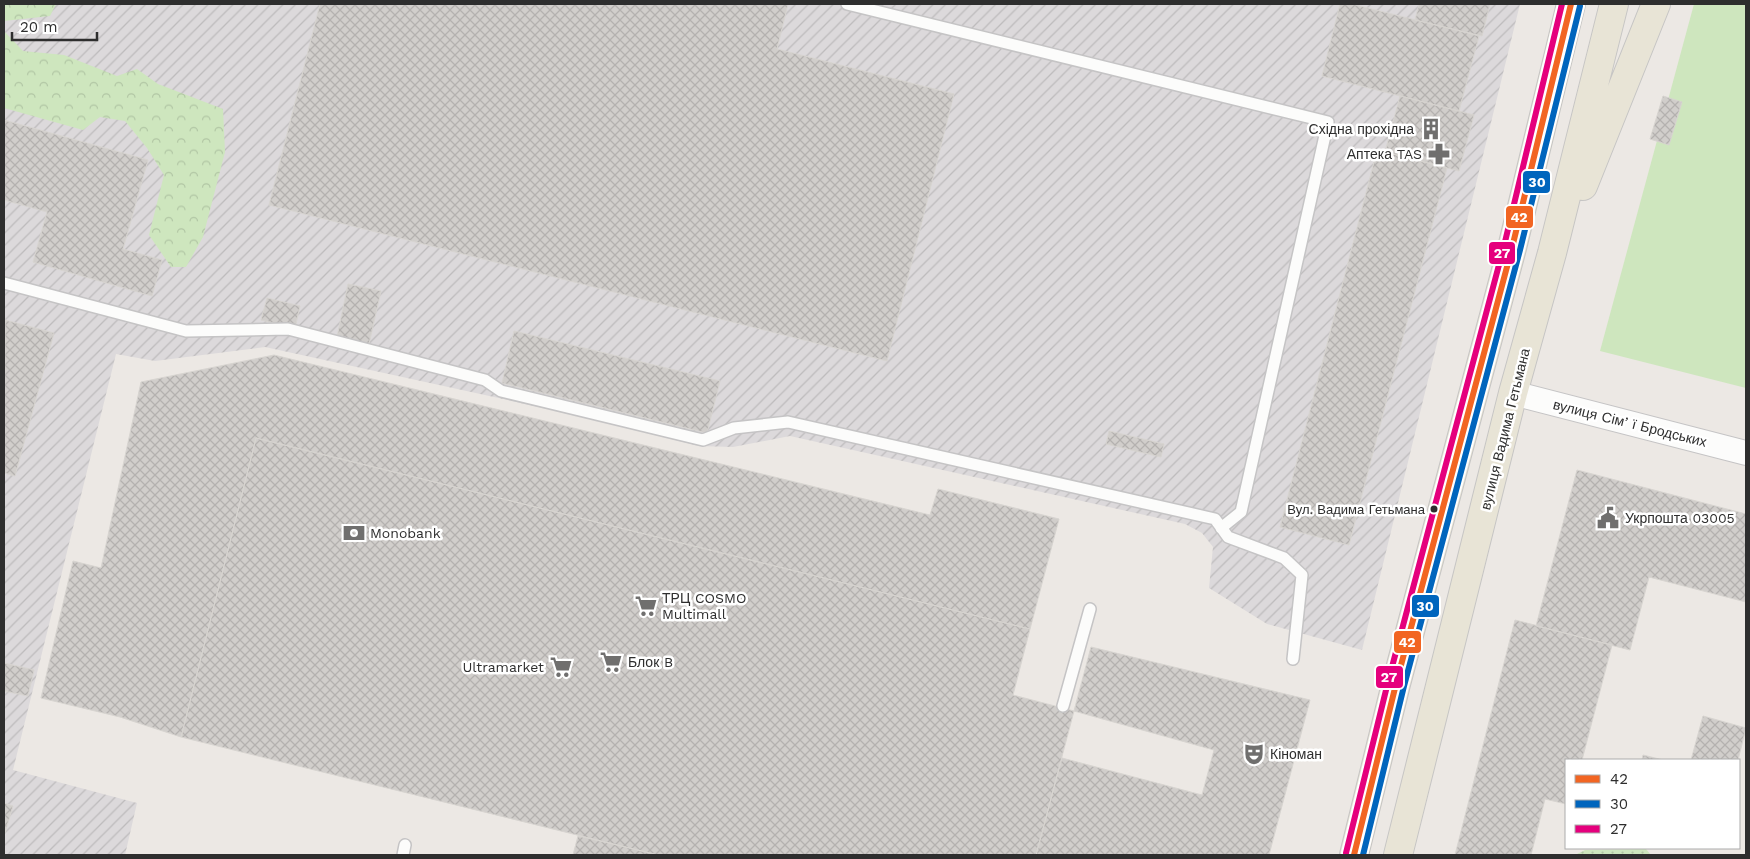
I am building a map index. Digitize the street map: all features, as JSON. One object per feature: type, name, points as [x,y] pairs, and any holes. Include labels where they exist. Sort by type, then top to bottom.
[{"type":"main road","points":[[1354,855],[1396,684],[1512,248],[1571,4]]},
{"type":"main road","name":"вулиця Вадима Гетьмана","points":[[1398,855],[1513,394],[1552,253],[1614,4]]},
{"type":"main road","points":[[1552,253],[1588,175],[1656,4]]},
{"type":"street","name":"вулиця Сімʼї Бродських","points":[[1513,394],[1746,453]]},
{"type":"lane","points":[[847,4],[1328,122],[1241,512],[1221,528]]},
{"type":"lane","points":[[4,283],[186,331],[288,329],[486,380],[501,391],[703,440],[734,428],[788,422],[1214,519],[1228,537],[1284,558],[1302,575],[1293,659]]},
{"type":"lane","points":[[1063,706],[1090,609]]},
{"type":"shaded area","points":[[4,4],[1520,4],[1362,650],[1267,624],[1209,588],[1213,547],[1202,533],[1185,524],[790,436],[733,447],[699,446],[585,417],[265,347],[155,361],[116,354],[13,770],[137,803],[125,855],[4,855]]},
{"type":"green space","points":[[4,4],[56,4],[50,16],[4,21]]},
{"type":"green space","points":[[1694,4],[1746,4],[1746,388],[1600,351]]},
{"type":"green space","points":[[4,31],[23,51],[64,55],[117,76],[137,69],[158,84],[223,109],[225,152],[203,237],[186,267],[171,267],[149,235],[164,175],[147,148],[125,121],[100,117],[83,130],[4,108]]},
{"type":"green space","points":[[1646,849],[1651,855],[1575,855],[1585,850]]},
{"type":"building","points":[[320,4],[788,4],[777,49],[954,94],[887,361],[269,205]]},
{"type":"building","points":[[1340,4],[1352,4],[1479,36],[1459,111],[1322,76]]},
{"type":"building","points":[[1419,4],[1490,4],[1482,36],[1415,20]]},
{"type":"building","name":"Східна прохідна","points":[[1400,96],[1474,115],[1459,171],[1385,152]]},
{"type":"building","points":[[1663,96],[1682,102],[1669,145],[1650,139]]},
{"type":"building","points":[[4,120],[148,160],[123,249],[162,260],[152,296],[33,262],[47,212],[4,200]]},
{"type":"building","points":[[1377,150],[1447,168],[1349,545],[1280,527]]},
{"type":"building","points":[[348,284],[381,291],[369,344],[337,337]]},
{"type":"building","points":[[267,298],[300,306],[295,328],[261,320]]},
{"type":"building","points":[[5,320],[54,333],[15,476],[4,473]]},
{"type":"building","points":[[514,331],[720,381],[707,433],[502,383]]},
{"type":"building","points":[[274,355],[930,515],[938,489],[1059,519],[1030,629],[256,438],[181,737],[120,717],[41,698],[73,561],[101,568],[141,382]]},
{"type":"building","points":[[1109,431],[1164,444],[1161,457],[1106,444]]},
{"type":"building","name":"Блок B","points":[[256,438],[1030,629],[1013,695],[1074,711],[1036,855],[658,855],[181,737]]},
{"type":"building","points":[[1577,470],[1746,514],[1746,602],[1649,577],[1630,650],[1536,626]]},
{"type":"building","points":[[1515,620],[1612,645],[1582,759],[1565,759],[1565,804],[1545,799],[1531,855],[1455,855]]},
{"type":"building","name":"Кіноман","points":[[1091,647],[1310,700],[1269,855],[1036,855],[1062,758],[1202,795],[1214,750],[1074,711]]},
{"type":"building","points":[[4,663],[34,670],[28,696],[4,691]]},
{"type":"building","points":[[1703,716],[1746,728],[1738,759],[1691,759]]},
{"type":"building","points":[[1643,755],[1659,759],[1642,759]]},
{"type":"building","points":[[4,803],[13,806],[4,836]]},
{"type":"building","points":[[578,836],[638,850],[658,855],[573,855]]},
{"type":"transit line","name":"27","points":[[1346,853],[1388,682],[1504,246],[1562,4]]},
{"type":"transit line","name":"42","points":[[1354,855],[1396,684],[1512,248],[1571,4]]},
{"type":"transit line","name":"30","points":[[1363,855],[1404,686],[1520,250],[1580,6]]},
{"type":"place","name":"Східна прохідна","points":[[1431,129]]},
{"type":"place","name":"Аптека TAS","points":[[1439,154]]},
{"type":"place","name":"Вул. Вадима Гетьмана","points":[[1434,509]]},
{"type":"place","name":"Укрпошта 03005","points":[[1608,518]]},
{"type":"place","name":"Monobank","points":[[354,533]]},
{"type":"place","name":"ТРЦ COSMO Multimall","points":[[646,606]]},
{"type":"place","name":"Блок B","points":[[611,662]]},
{"type":"place","name":"Ultramarket","points":[[561,667]]},
{"type":"place","name":"Кіноман","points":[[1254,754]]}]
